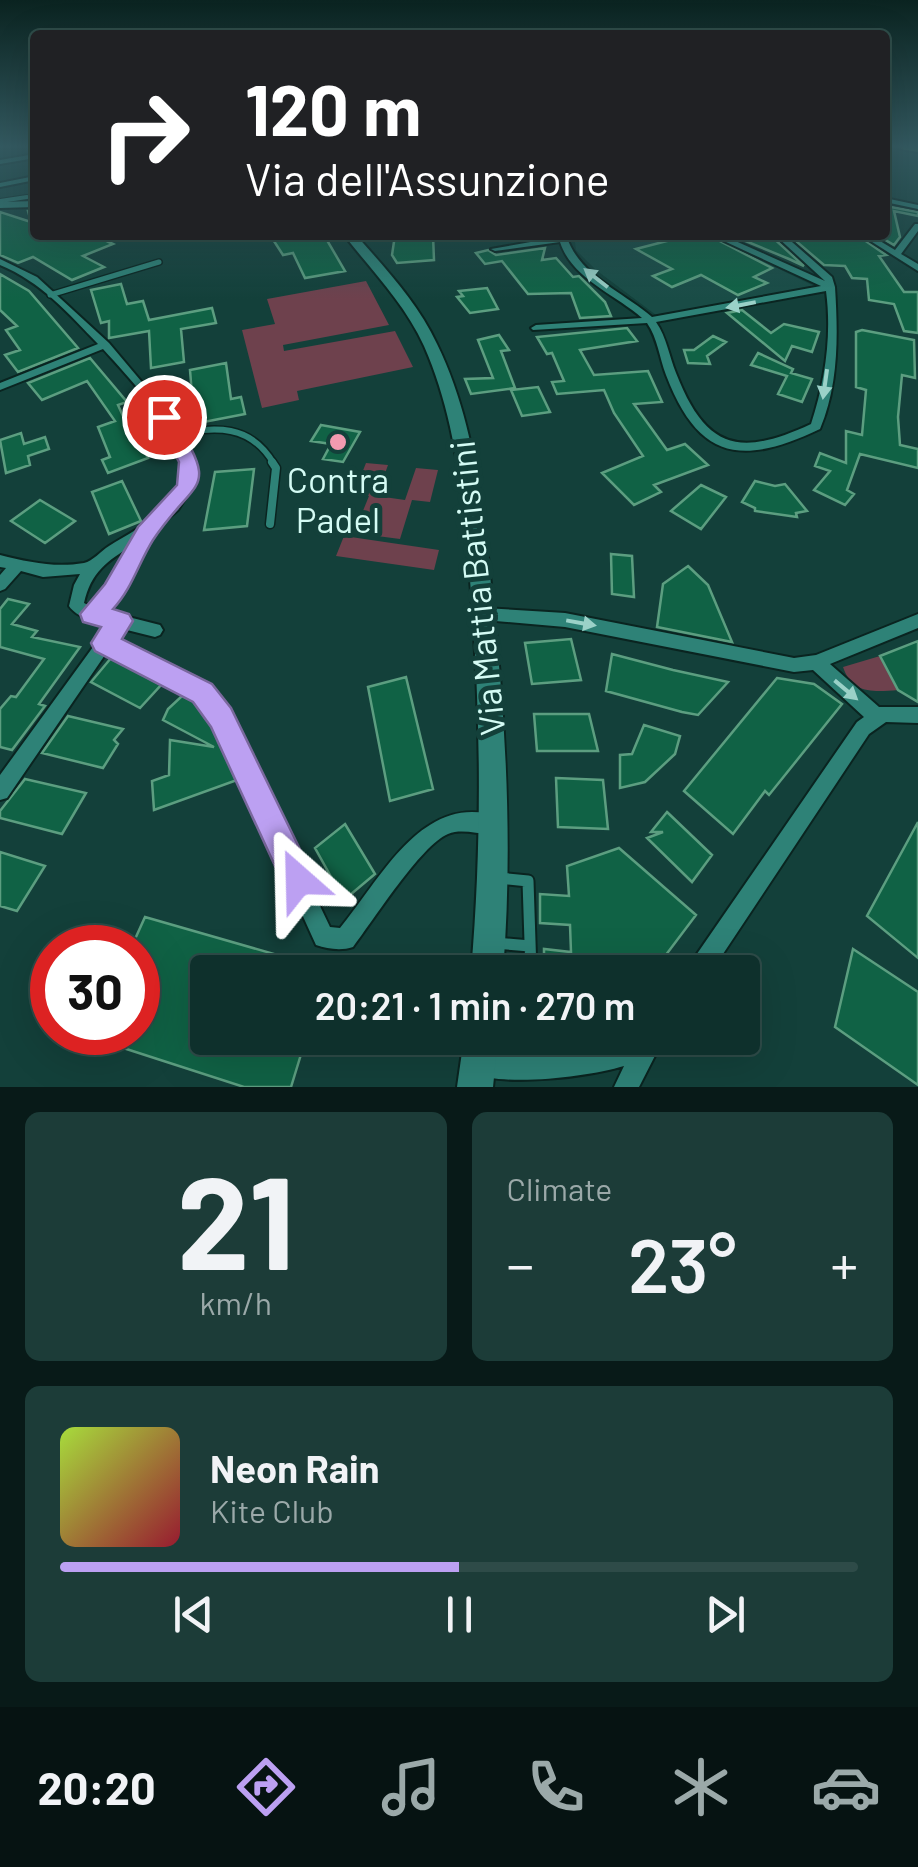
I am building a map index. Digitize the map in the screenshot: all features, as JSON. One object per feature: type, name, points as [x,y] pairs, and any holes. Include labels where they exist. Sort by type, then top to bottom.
[{"type":"main road","points":[[0,203],[30,201]]},
{"type":"main road","name":"Via Mattia Battistini","points":[[354,240],[418,323],[438,365],[467,462],[493,714],[495,824],[489,955]]},
{"type":"street","points":[[890,201],[918,207]]},
{"type":"street","points":[[896,254],[918,226]]},
{"type":"street","points":[[495,250],[547,240]]},
{"type":"street","points":[[563,240],[576,262],[651,320],[684,410],[708,434],[742,450],[788,442],[816,426],[832,344],[831,287],[829,279],[785,240]]},
{"type":"street","points":[[726,240],[831,287]]},
{"type":"street","points":[[873,240],[918,268]]},
{"type":"street","points":[[0,262],[34,279],[147,389],[190,462],[190,479],[179,500],[146,533],[88,568],[78,585],[76,606],[92,614],[155,630]]},
{"type":"street","points":[[536,328],[651,320],[831,287]]},
{"type":"street","points":[[0,387],[102,346]]},
{"type":"street","points":[[92,614],[114,592],[146,533]]},
{"type":"street","points":[[0,560],[16,567],[43,570],[88,568]]},
{"type":"street","points":[[0,585],[16,567]]},
{"type":"street","points":[[484,614],[565,620],[788,665],[816,662],[918,621]]},
{"type":"street","points":[[0,791],[120,621]]},
{"type":"street","points":[[104,643],[202,693],[221,717],[324,938],[345,939],[437,829],[450,824],[495,824]]},
{"type":"street","points":[[816,662],[878,716]]},
{"type":"street","points":[[709,955],[863,728],[878,716],[898,712],[918,715]]},
{"type":"street","points":[[478,1063],[533,1069],[582,1067],[626,1055]]},
{"type":"street","points":[[626,1087],[643,1055]]},
{"type":"lane","points":[[50,295],[158,262]]},
{"type":"lane","points":[[174,434],[227,427],[248,432],[276,468],[270,524]]},
{"type":"lane","points":[[493,878],[528,881],[530,955]]},
{"type":"lane","points":[[490,942],[530,946]]},
{"type":"lane","points":[[533,1055],[533,1069]]},
{"type":"shaded area","points":[[575,240],[719,240],[814,286],[656,315],[576,250]]},
{"type":"shaded area","points":[[366,281],[389,325],[283,345],[284,351],[395,331],[413,367],[297,391],[299,400],[262,408],[242,330],[275,324],[267,299]]},
{"type":"shaded area","points":[[366,463],[388,465],[377,496],[405,500],[416,468],[438,470],[430,502],[412,500],[400,539],[354,533],[369,496],[354,493]]},
{"type":"shaded area","points":[[344,536],[439,550],[434,570],[336,556]]},
{"type":"shaded area","points":[[880,656],[898,690],[858,687],[843,667]]},
{"type":"building","points":[[890,207],[918,212],[918,216],[894,211],[900,237],[894,245],[886,240],[890,240]]},
{"type":"building","points":[[0,212],[30,222],[30,240],[105,240],[113,244],[83,256],[104,267],[72,280],[33,257],[18,263],[0,255]]},
{"type":"building","points":[[273,240],[327,240],[345,271],[305,278],[293,253],[283,255]]},
{"type":"building","points":[[394,240],[433,240],[434,260],[397,263],[392,255]]},
{"type":"building","points":[[671,240],[718,240],[772,268],[754,277],[767,283],[738,295],[701,275],[672,287],[653,276],[672,269],[636,249]]},
{"type":"building","points":[[743,240],[775,240],[804,266]]},
{"type":"building","points":[[795,240],[864,240],[886,255],[879,256],[904,292],[918,292],[918,333],[904,331],[894,304],[869,300],[867,279],[852,278],[845,266],[824,265]]},
{"type":"building","points":[[545,248],[542,260],[556,258],[573,277],[579,276],[605,302],[611,316],[580,318],[571,293],[528,294],[502,261],[485,264],[476,253],[488,250],[496,255]]},
{"type":"building","points":[[0,274],[29,291],[78,348],[18,372],[5,355],[20,350],[6,330],[17,326],[0,310]]},
{"type":"building","points":[[121,284],[127,304],[143,301],[149,320],[212,308],[216,323],[181,329],[184,362],[151,368],[149,331],[109,338],[109,321],[101,323],[91,290]]},
{"type":"building","points":[[487,288],[498,309],[470,313],[457,297],[463,296],[459,291]]},
{"type":"building","points":[[742,310],[771,333],[784,324],[819,332],[812,352],[792,346],[785,361],[727,313]]},
{"type":"building","points":[[627,328],[637,341],[580,350],[594,375],[648,371],[662,402],[634,404],[667,450],[685,444],[708,465],[654,485],[661,492],[634,505],[602,473],[643,456],[614,413],[604,390],[557,394],[552,382],[564,381],[552,353],[547,354],[537,337]]},
{"type":"building","points":[[856,332],[914,340],[915,378],[902,375],[898,417],[900,445],[918,449],[918,468],[860,454],[847,490],[854,494],[845,505],[814,490],[830,471],[815,466],[820,453],[846,463],[846,431],[862,435],[866,390],[856,387]]},
{"type":"building","points":[[499,335],[509,350],[501,351],[515,388],[471,394],[465,379],[493,378],[478,340]]},
{"type":"building","points":[[713,336],[726,342],[707,356],[710,364],[688,363],[684,350],[694,350]]},
{"type":"building","points":[[758,353],[793,369],[791,373],[812,379],[802,402],[778,394],[787,376],[751,365]]},
{"type":"building","points":[[90,358],[127,402],[118,405],[137,447],[141,445],[148,458],[108,473],[102,460],[110,457],[98,427],[115,421],[87,381],[42,400],[28,383]]},
{"type":"building","points":[[226,363],[231,399],[241,397],[245,414],[188,425],[186,408],[193,407],[190,370]]},
{"type":"building","points":[[538,387],[550,412],[522,416],[511,390]]},
{"type":"building","points":[[321,425],[360,432],[343,462],[323,459],[331,444],[311,441]]},
{"type":"building","points":[[21,433],[24,444],[45,437],[49,449],[28,456],[30,465],[6,473],[0,440]]},
{"type":"building","points":[[254,469],[247,526],[204,530],[215,472]]},
{"type":"building","points":[[122,481],[141,521],[109,534],[92,492]]},
{"type":"building","points":[[755,481],[785,484],[807,511],[796,513],[797,517],[755,511],[742,502]]},
{"type":"building","points":[[701,485],[726,497],[701,529],[671,511]]},
{"type":"building","points":[[40,500],[75,521],[45,543],[11,521]]},
{"type":"building","points":[[611,554],[632,556],[634,597],[612,594]]},
{"type":"building","points":[[688,566],[708,585],[732,642],[657,627],[663,584]]},
{"type":"building","points":[[8,599],[29,604],[12,624],[37,631],[32,637],[80,647],[39,704],[45,706],[12,750],[0,747],[0,709],[11,696],[16,697],[44,659],[0,647],[0,609]]},
{"type":"building","points":[[571,639],[581,680],[532,684],[525,643]]},
{"type":"building","points":[[918,641],[918,702],[898,690],[880,656]]},
{"type":"building","points":[[612,654],[728,682],[698,715],[682,712],[606,691]]},
{"type":"building","points":[[111,658],[161,685],[140,708],[91,682]]},
{"type":"building","points":[[406,677],[433,789],[390,801],[368,687]]},
{"type":"building","points":[[777,678],[814,684],[842,704],[769,795],[765,791],[733,834],[684,791]]},
{"type":"building","points":[[182,696],[194,702],[212,725],[237,780],[154,810],[152,781],[169,775],[170,740],[214,747],[163,720]]},
{"type":"building","points":[[534,714],[589,714],[598,751],[537,751]]},
{"type":"building","points":[[68,716],[123,729],[103,768],[42,753]]},
{"type":"building","points":[[644,725],[680,736],[675,754],[645,782],[620,788],[620,755],[632,754]]},
{"type":"building","points":[[556,778],[603,780],[608,829],[558,827]]},
{"type":"building","points":[[25,779],[86,793],[62,834],[0,818],[0,811]]},
{"type":"building","points":[[667,812],[712,855],[692,882],[647,838],[663,832],[651,832]]},
{"type":"building","points":[[918,822],[918,958],[867,916]]},
{"type":"building","points":[[345,824],[375,874],[344,900],[315,848]]},
{"type":"building","points":[[619,848],[696,915],[666,955],[544,955],[544,949],[571,952],[570,925],[540,923],[540,894],[569,896],[567,866]]},
{"type":"building","points":[[0,852],[45,866],[17,911],[0,906]]},
{"type":"building","points":[[145,917],[277,955],[190,955],[190,1055],[301,1055],[291,1087],[244,1087],[145,1055],[160,1055],[160,925],[141,925]]},
{"type":"building","points":[[853,949],[918,992],[918,1085],[835,1027]]},
{"type":"place","name":"Contra Padel","points":[[338,442]]},
{"type":"route","points":[[164,417],[190,462],[190,479],[179,500],[146,533],[114,592],[92,614],[120,621],[104,643],[202,693],[221,717],[299,880]]}]
